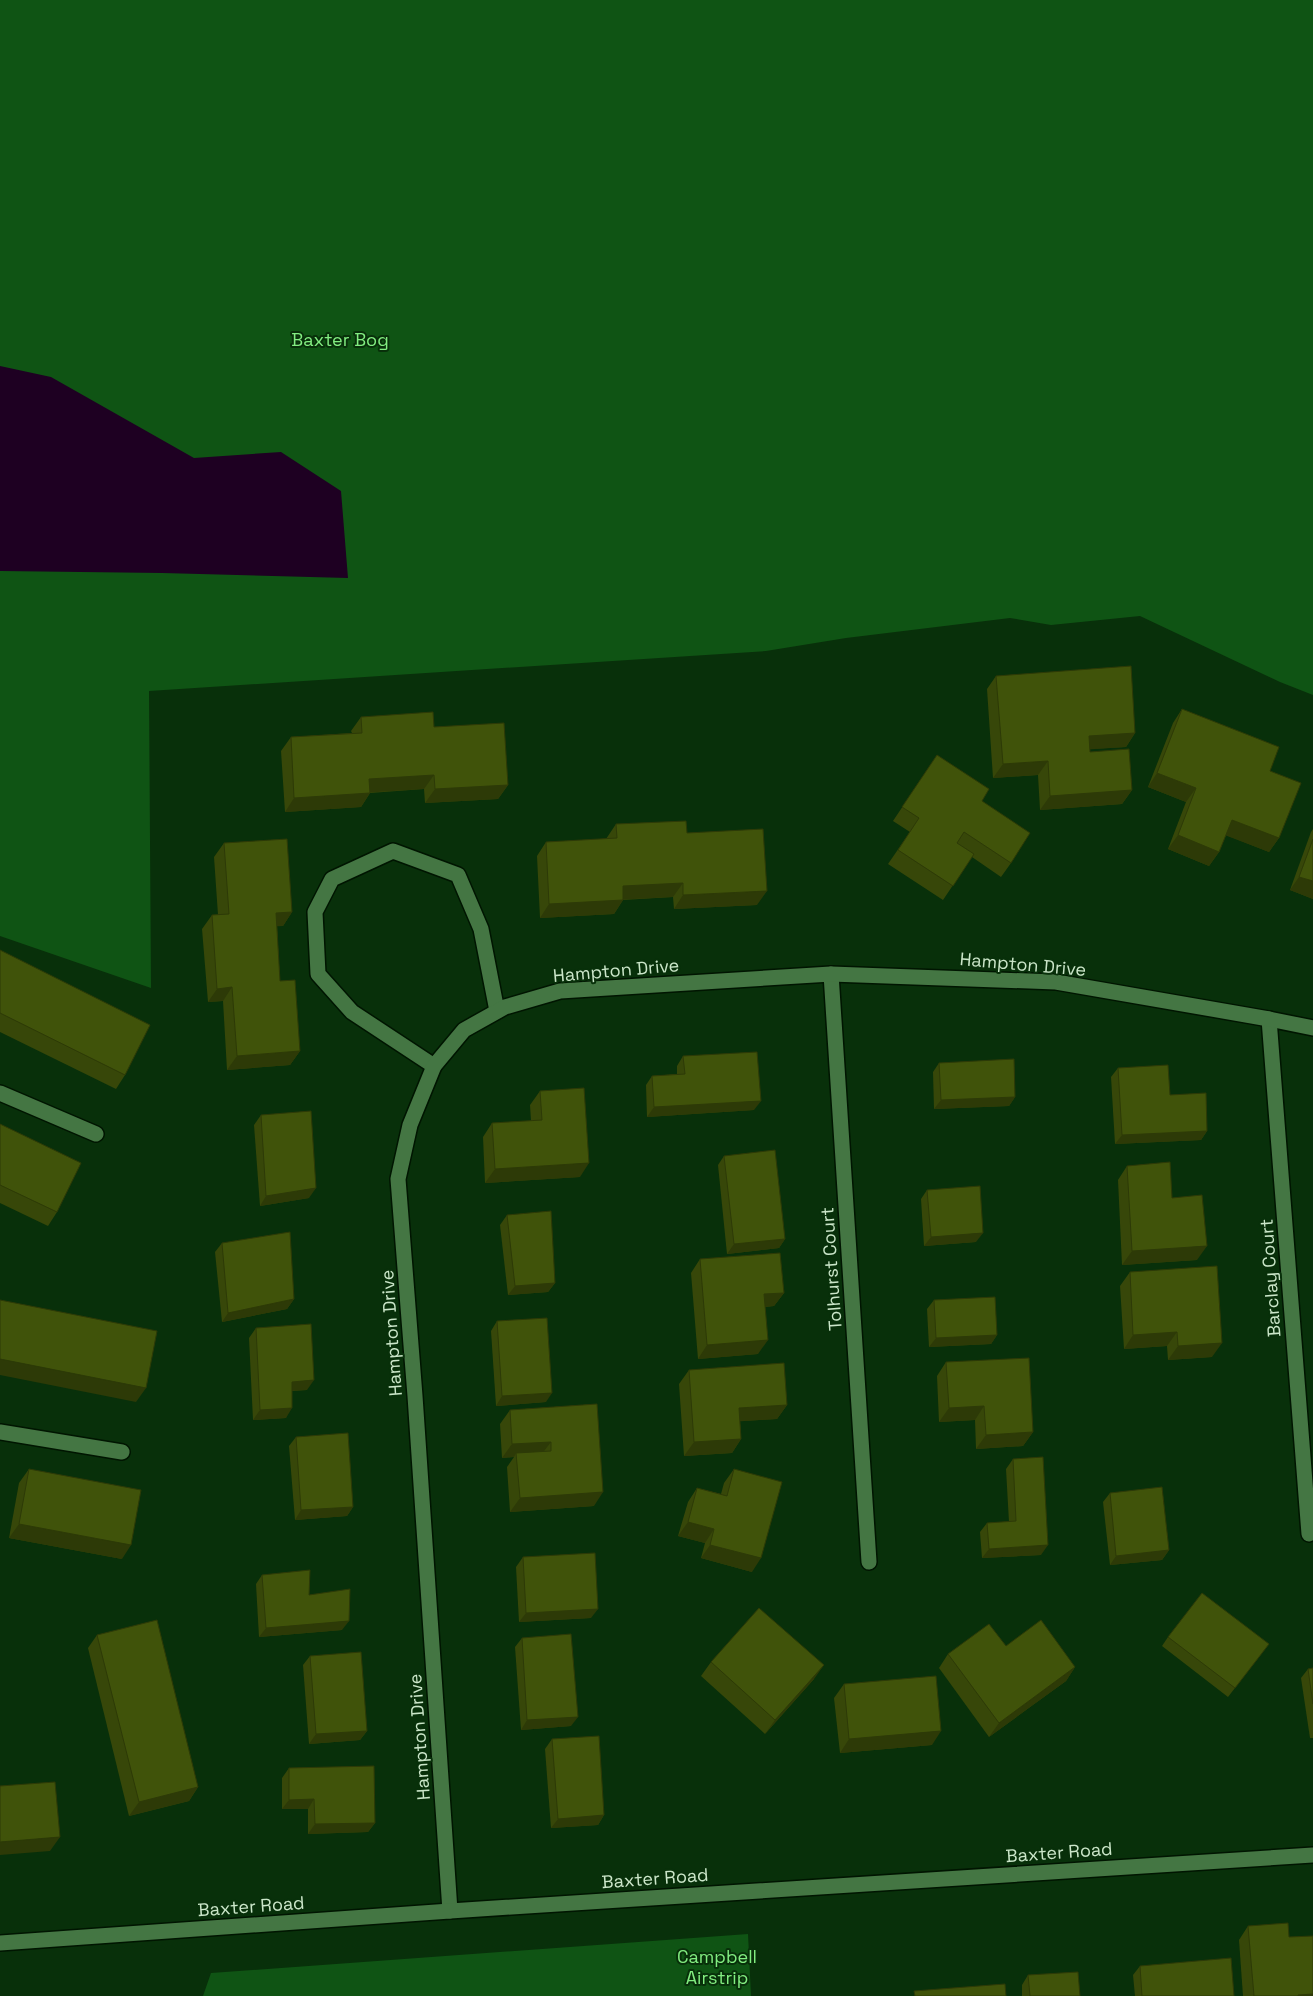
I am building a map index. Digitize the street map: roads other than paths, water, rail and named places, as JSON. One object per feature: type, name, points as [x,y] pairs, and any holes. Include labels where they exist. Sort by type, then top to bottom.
[{"type":"street","points":[[434,1066],[352,1012],[318,974],[315,912],[332,879],[393,851],[458,875],[481,929],[497,1012]]},
{"type":"street","name":"Hampton Drive","points":[[450,1911],[415,1396],[398,1180],[410,1125],[434,1066],[464,1030],[505,1007],[560,991],[831,974],[1056,982],[1313,1028]]},
{"type":"street","name":"Tolhurst Court","points":[[831,974],[869,1562]]},
{"type":"street","name":"Barclay Court","points":[[1269,1019],[1309,1534]]},
{"type":"street","points":[[0,1093],[96,1134]]},
{"type":"street","points":[[0,1432],[122,1452]]},
{"type":"street","name":"Baxter Road","points":[[0,1943],[1313,1854]]},
{"type":"park label","name":"Baxter Bog","points":[[340,339]]},
{"type":"park label","name":"Campbell Airstrip","points":[[717,1966]]}]
